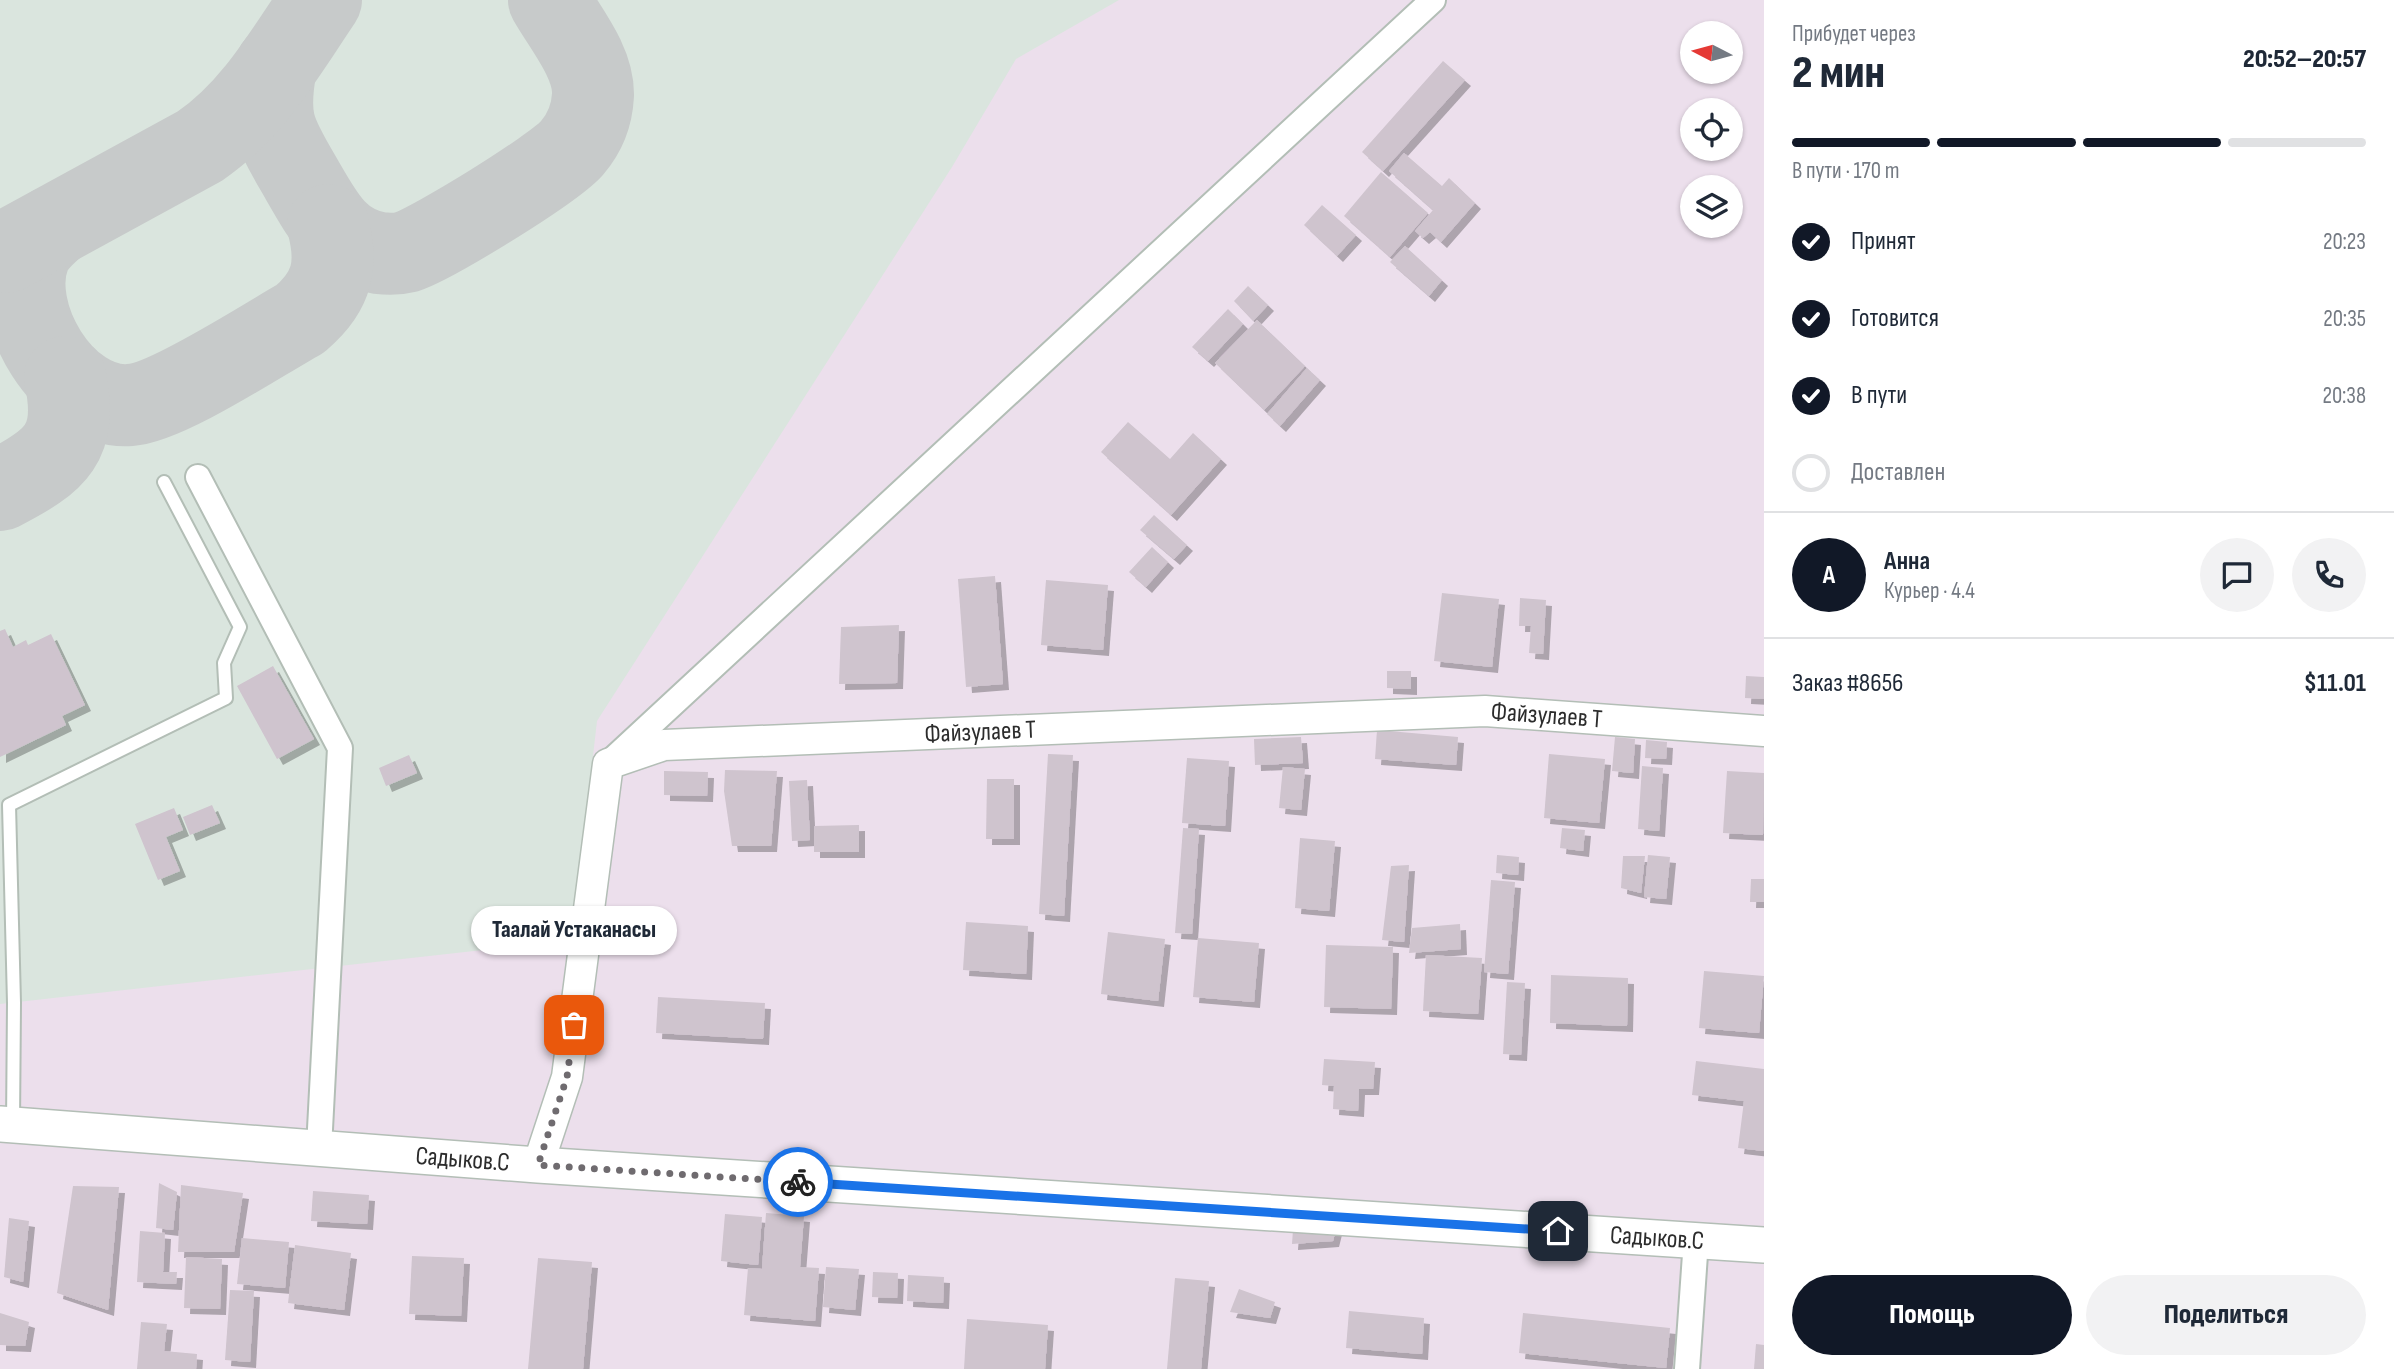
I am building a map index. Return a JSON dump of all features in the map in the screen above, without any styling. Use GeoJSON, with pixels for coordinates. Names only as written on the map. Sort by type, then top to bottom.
{"type":"FeatureCollection","features":[{"type":"Feature","properties":{"kind":"main road","name":"Садыков.С"},"geometry":{"type":"LineString","coordinates":[[6,1124],[538,1165],[1764,1245]]}},
{"type":"Feature","properties":{"kind":"street"},"geometry":{"type":"LineString","coordinates":[[538,1165],[567,1077],[608,764],[1433,0]]}},
{"type":"Feature","properties":{"kind":"street"},"geometry":{"type":"LineString","coordinates":[[198,477],[340,748],[319,1148]]}},
{"type":"Feature","properties":{"kind":"street","name":"Файзулаев Т"},"geometry":{"type":"LineString","coordinates":[[608,764],[664,745],[1485,711],[1764,731]]}},
{"type":"Feature","properties":{"kind":"street"},"geometry":{"type":"LineString","coordinates":[[1687,1369],[1696,1240]]}},
{"type":"Feature","properties":{"kind":"lane"},"geometry":{"type":"LineString","coordinates":[[6,1124],[14,1003],[9,805],[226,698],[224,663],[240,627],[164,482]]}},
{"type":"Feature","properties":{"kind":"shaded area"},"geometry":{"type":"Polygon","coordinates":[[[0,0],[1119,0],[1016,59],[952,167],[597,721],[572,940],[0,1004],[0,0]]]}},
{"type":"Feature","properties":{"kind":"building"},"geometry":{"type":"Polygon","coordinates":[[[1443,61],[1465,80],[1383,171],[1362,152],[1443,61]]]}},
{"type":"Feature","properties":{"kind":"building"},"geometry":{"type":"Polygon","coordinates":[[[1404,153],[1442,186],[1449,178],[1475,203],[1441,242],[1430,232],[1423,238],[1415,231],[1433,210],[1389,171],[1404,153]]]}},
{"type":"Feature","properties":{"kind":"building"},"geometry":{"type":"Polygon","coordinates":[[[1381,172],[1428,213],[1390,257],[1344,216],[1381,172]]]}},
{"type":"Feature","properties":{"kind":"building"},"geometry":{"type":"Polygon","coordinates":[[[1322,205],[1356,235],[1337,256],[1304,225],[1322,205]]]}},
{"type":"Feature","properties":{"kind":"building"},"geometry":{"type":"Polygon","coordinates":[[[1405,246],[1442,280],[1429,296],[1390,262],[1405,246]]]}},
{"type":"Feature","properties":{"kind":"building"},"geometry":{"type":"Polygon","coordinates":[[[1248,286],[1268,305],[1253,321],[1234,301],[1248,286]]]}},
{"type":"Feature","properties":{"kind":"building"},"geometry":{"type":"Polygon","coordinates":[[[1228,309],[1243,324],[1208,361],[1192,347],[1228,309]]]}},
{"type":"Feature","properties":{"kind":"building"},"geometry":{"type":"Polygon","coordinates":[[[1257,320],[1305,366],[1264,410],[1215,363],[1257,320]]]}},
{"type":"Feature","properties":{"kind":"building"},"geometry":{"type":"Polygon","coordinates":[[[1307,368],[1320,380],[1280,426],[1267,414],[1307,368]]]}},
{"type":"Feature","properties":{"kind":"building"},"geometry":{"type":"Polygon","coordinates":[[[1128,422],[1170,459],[1193,433],[1221,459],[1171,515],[1101,452],[1128,422]]]}},
{"type":"Feature","properties":{"kind":"building"},"geometry":{"type":"Polygon","coordinates":[[[1154,515],[1187,545],[1174,559],[1140,530],[1154,515]]]}},
{"type":"Feature","properties":{"kind":"building"},"geometry":{"type":"Polygon","coordinates":[[[1152,547],[1168,562],[1146,587],[1129,572],[1152,547]]]}},
{"type":"Feature","properties":{"kind":"building"},"geometry":{"type":"Polygon","coordinates":[[[995,576],[1003,684],[966,687],[958,579],[995,576]]]}},
{"type":"Feature","properties":{"kind":"building"},"geometry":{"type":"Polygon","coordinates":[[[1046,580],[1108,585],[1103,650],[1041,645],[1046,580]]]}},
{"type":"Feature","properties":{"kind":"building"},"geometry":{"type":"Polygon","coordinates":[[[1442,593],[1499,599],[1492,667],[1434,661],[1442,593]]]}},
{"type":"Feature","properties":{"kind":"building"},"geometry":{"type":"Polygon","coordinates":[[[1520,598],[1546,600],[1543,654],[1529,653],[1531,626],[1519,626],[1520,598]]]}},
{"type":"Feature","properties":{"kind":"building"},"geometry":{"type":"Polygon","coordinates":[[[899,625],[897,683],[839,684],[841,627],[899,625]]]}},
{"type":"Feature","properties":{"kind":"building"},"geometry":{"type":"Polygon","coordinates":[[[5,629],[13,647],[26,640],[28,645],[51,634],[85,705],[62,716],[66,725],[0,757],[0,631],[5,629]]]}},
{"type":"Feature","properties":{"kind":"building"},"geometry":{"type":"Polygon","coordinates":[[[273,666],[314,739],[277,759],[237,686],[273,666]]]}},
{"type":"Feature","properties":{"kind":"building"},"geometry":{"type":"Polygon","coordinates":[[[1387,671],[1411,671],[1411,689],[1387,688],[1387,671]]]}},
{"type":"Feature","properties":{"kind":"building"},"geometry":{"type":"Polygon","coordinates":[[[1746,676],[1764,677],[1764,699],[1745,698],[1746,676]]]}},
{"type":"Feature","properties":{"kind":"building"},"geometry":{"type":"Polygon","coordinates":[[[1377,730],[1458,737],[1456,765],[1375,759],[1377,730]]]}},
{"type":"Feature","properties":{"kind":"building"},"geometry":{"type":"Polygon","coordinates":[[[1301,737],[1303,763],[1255,765],[1254,739],[1301,737]]]}},
{"type":"Feature","properties":{"kind":"building"},"geometry":{"type":"Polygon","coordinates":[[[1615,737],[1635,739],[1633,773],[1612,771],[1615,737]]]}},
{"type":"Feature","properties":{"kind":"building"},"geometry":{"type":"Polygon","coordinates":[[[1646,740],[1667,742],[1666,759],[1645,758],[1646,740]]]}},
{"type":"Feature","properties":{"kind":"building"},"geometry":{"type":"Polygon","coordinates":[[[1048,754],[1073,755],[1064,916],[1039,914],[1048,754]]]}},
{"type":"Feature","properties":{"kind":"building"},"geometry":{"type":"Polygon","coordinates":[[[1549,754],[1605,759],[1599,823],[1544,818],[1549,754]]]}},
{"type":"Feature","properties":{"kind":"building"},"geometry":{"type":"Polygon","coordinates":[[[409,755],[417,773],[386,786],[379,768],[409,755]]]}},
{"type":"Feature","properties":{"kind":"building"},"geometry":{"type":"Polygon","coordinates":[[[1187,758],[1229,761],[1225,826],[1182,823],[1187,758]]]}},
{"type":"Feature","properties":{"kind":"building"},"geometry":{"type":"Polygon","coordinates":[[[1642,766],[1663,768],[1659,831],[1638,829],[1642,766]]]}},
{"type":"Feature","properties":{"kind":"building"},"geometry":{"type":"Polygon","coordinates":[[[1283,767],[1305,769],[1301,810],[1279,808],[1283,767]]]}},
{"type":"Feature","properties":{"kind":"building"},"geometry":{"type":"Polygon","coordinates":[[[725,770],[777,771],[771,846],[732,846],[724,791],[725,770]]]}},
{"type":"Feature","properties":{"kind":"building"},"geometry":{"type":"Polygon","coordinates":[[[664,771],[708,772],[707,796],[664,795],[664,771]]]}},
{"type":"Feature","properties":{"kind":"building"},"geometry":{"type":"Polygon","coordinates":[[[1727,771],[1764,773],[1763,835],[1723,833],[1727,771]]]}},
{"type":"Feature","properties":{"kind":"building"},"geometry":{"type":"Polygon","coordinates":[[[987,779],[1014,779],[1014,839],[986,839],[987,779]]]}},
{"type":"Feature","properties":{"kind":"building"},"geometry":{"type":"Polygon","coordinates":[[[807,780],[810,840],[792,841],[789,781],[807,780]]]}},
{"type":"Feature","properties":{"kind":"building"},"geometry":{"type":"Polygon","coordinates":[[[212,805],[220,823],[190,835],[183,817],[212,805]]]}},
{"type":"Feature","properties":{"kind":"building"},"geometry":{"type":"Polygon","coordinates":[[[174,808],[183,830],[166,837],[180,871],[158,880],[135,824],[174,808]]]}},
{"type":"Feature","properties":{"kind":"building"},"geometry":{"type":"Polygon","coordinates":[[[859,825],[859,852],[814,852],[814,826],[859,825]]]}},
{"type":"Feature","properties":{"kind":"building"},"geometry":{"type":"Polygon","coordinates":[[[1183,828],[1199,829],[1192,934],[1175,933],[1183,828]]]}},
{"type":"Feature","properties":{"kind":"building"},"geometry":{"type":"Polygon","coordinates":[[[1562,828],[1585,830],[1583,851],[1560,848],[1562,828]]]}},
{"type":"Feature","properties":{"kind":"building"},"geometry":{"type":"Polygon","coordinates":[[[1300,838],[1335,841],[1329,911],[1295,908],[1300,838]]]}},
{"type":"Feature","properties":{"kind":"building"},"geometry":{"type":"Polygon","coordinates":[[[1497,855],[1519,857],[1518,875],[1496,873],[1497,855]]]}},
{"type":"Feature","properties":{"kind":"building"},"geometry":{"type":"Polygon","coordinates":[[[1648,855],[1670,857],[1666,899],[1644,897],[1648,855]]]}},
{"type":"Feature","properties":{"kind":"building"},"geometry":{"type":"Polygon","coordinates":[[[1623,856],[1645,856],[1641,893],[1621,888],[1623,856]]]}},
{"type":"Feature","properties":{"kind":"building"},"geometry":{"type":"Polygon","coordinates":[[[1409,865],[1404,942],[1382,940],[1391,866],[1409,865]]]}},
{"type":"Feature","properties":{"kind":"building"},"geometry":{"type":"Polygon","coordinates":[[[1751,879],[1764,879],[1764,902],[1750,902],[1751,879]]]}},
{"type":"Feature","properties":{"kind":"building"},"geometry":{"type":"Polygon","coordinates":[[[1491,880],[1515,882],[1508,974],[1484,972],[1491,880]]]}},
{"type":"Feature","properties":{"kind":"building"},"geometry":{"type":"Polygon","coordinates":[[[966,922],[1028,926],[1026,974],[963,970],[966,922]]]}},
{"type":"Feature","properties":{"kind":"building"},"geometry":{"type":"Polygon","coordinates":[[[1460,924],[1461,949],[1409,953],[1412,928],[1460,924]]]}},
{"type":"Feature","properties":{"kind":"building"},"geometry":{"type":"Polygon","coordinates":[[[1108,932],[1165,939],[1158,1001],[1101,994],[1108,932]]]}},
{"type":"Feature","properties":{"kind":"building"},"geometry":{"type":"Polygon","coordinates":[[[1198,938],[1259,943],[1254,1002],[1193,997],[1198,938]]]}},
{"type":"Feature","properties":{"kind":"building"},"geometry":{"type":"Polygon","coordinates":[[[1326,945],[1393,947],[1391,1009],[1324,1007],[1326,945]]]}},
{"type":"Feature","properties":{"kind":"building"},"geometry":{"type":"Polygon","coordinates":[[[1426,955],[1482,958],[1478,1014],[1423,1011],[1426,955]]]}},
{"type":"Feature","properties":{"kind":"building"},"geometry":{"type":"Polygon","coordinates":[[[1704,971],[1764,976],[1759,1033],[1699,1028],[1704,971]]]}},
{"type":"Feature","properties":{"kind":"building"},"geometry":{"type":"Polygon","coordinates":[[[1551,975],[1628,978],[1627,1026],[1550,1023],[1551,975]]]}},
{"type":"Feature","properties":{"kind":"building"},"geometry":{"type":"Polygon","coordinates":[[[1507,982],[1525,983],[1521,1055],[1503,1054],[1507,982]]]}},
{"type":"Feature","properties":{"kind":"building"},"geometry":{"type":"Polygon","coordinates":[[[658,997],[765,1003],[763,1039],[656,1033],[658,997]]]}},
{"type":"Feature","properties":{"kind":"building"},"geometry":{"type":"Polygon","coordinates":[[[1324,1059],[1375,1062],[1373,1089],[1359,1089],[1358,1111],[1333,1109],[1334,1086],[1322,1085],[1324,1059]]]}},
{"type":"Feature","properties":{"kind":"building"},"geometry":{"type":"Polygon","coordinates":[[[1696,1061],[1764,1069],[1764,1151],[1738,1148],[1744,1101],[1692,1095],[1696,1061]]]}},
{"type":"Feature","properties":{"kind":"building"},"geometry":{"type":"Polygon","coordinates":[[[159,1183],[177,1192],[173,1230],[156,1228],[159,1183]]]}},
{"type":"Feature","properties":{"kind":"building"},"geometry":{"type":"Polygon","coordinates":[[[181,1185],[243,1193],[234,1252],[178,1252],[181,1185]]]}},
{"type":"Feature","properties":{"kind":"building"},"geometry":{"type":"Polygon","coordinates":[[[73,1186],[119,1187],[108,1310],[57,1293],[73,1186]]]}},
{"type":"Feature","properties":{"kind":"building"},"geometry":{"type":"Polygon","coordinates":[[[313,1191],[369,1195],[367,1224],[311,1221],[313,1191]]]}},
{"type":"Feature","properties":{"kind":"building"},"geometry":{"type":"Polygon","coordinates":[[[766,1213],[804,1216],[800,1267],[819,1268],[815,1321],[744,1315],[748,1268],[762,1269],[766,1213]]]}},
{"type":"Feature","properties":{"kind":"building"},"geometry":{"type":"Polygon","coordinates":[[[725,1214],[762,1217],[758,1265],[721,1261],[725,1214]]]}},
{"type":"Feature","properties":{"kind":"building"},"geometry":{"type":"Polygon","coordinates":[[[1294,1216],[1337,1225],[1333,1241],[1292,1244],[1294,1216]]]}},
{"type":"Feature","properties":{"kind":"building"},"geometry":{"type":"Polygon","coordinates":[[[9,1218],[29,1221],[23,1282],[4,1277],[9,1218]]]}},
{"type":"Feature","properties":{"kind":"building"},"geometry":{"type":"Polygon","coordinates":[[[140,1231],[165,1233],[163,1272],[177,1272],[176,1284],[137,1282],[140,1231]]]}},
{"type":"Feature","properties":{"kind":"building"},"geometry":{"type":"Polygon","coordinates":[[[242,1238],[289,1242],[285,1288],[237,1284],[242,1238]]]}},
{"type":"Feature","properties":{"kind":"building"},"geometry":{"type":"Polygon","coordinates":[[[295,1245],[351,1253],[344,1310],[288,1303],[295,1245]]]}},
{"type":"Feature","properties":{"kind":"building"},"geometry":{"type":"Polygon","coordinates":[[[412,1256],[464,1258],[461,1316],[409,1314],[412,1256]]]}},
{"type":"Feature","properties":{"kind":"building"},"geometry":{"type":"Polygon","coordinates":[[[186,1257],[222,1259],[220,1309],[184,1308],[186,1257]]]}},
{"type":"Feature","properties":{"kind":"building"},"geometry":{"type":"Polygon","coordinates":[[[538,1258],[592,1262],[583,1369],[528,1369],[538,1258]]]}},
{"type":"Feature","properties":{"kind":"building"},"geometry":{"type":"Polygon","coordinates":[[[826,1267],[859,1269],[855,1310],[823,1307],[826,1267]]]}},
{"type":"Feature","properties":{"kind":"building"},"geometry":{"type":"Polygon","coordinates":[[[873,1272],[898,1273],[897,1298],[872,1297],[873,1272]]]}},
{"type":"Feature","properties":{"kind":"building"},"geometry":{"type":"Polygon","coordinates":[[[908,1275],[944,1277],[943,1303],[907,1301],[908,1275]]]}},
{"type":"Feature","properties":{"kind":"building"},"geometry":{"type":"Polygon","coordinates":[[[1175,1278],[1209,1281],[1201,1369],[1167,1369],[1175,1278]]]}},
{"type":"Feature","properties":{"kind":"building"},"geometry":{"type":"Polygon","coordinates":[[[1239,1289],[1275,1302],[1270,1318],[1230,1312],[1239,1289]]]}},
{"type":"Feature","properties":{"kind":"building"},"geometry":{"type":"Polygon","coordinates":[[[230,1290],[254,1291],[250,1362],[225,1360],[230,1290]]]}},
{"type":"Feature","properties":{"kind":"building"},"geometry":{"type":"Polygon","coordinates":[[[1349,1311],[1424,1318],[1422,1354],[1346,1348],[1349,1311]]]}},
{"type":"Feature","properties":{"kind":"building"},"geometry":{"type":"Polygon","coordinates":[[[0,1313],[29,1322],[25,1346],[0,1345],[0,1313]]]}},
{"type":"Feature","properties":{"kind":"building"},"geometry":{"type":"Polygon","coordinates":[[[1523,1313],[1670,1328],[1666,1368],[1519,1353],[1523,1313]]]}},
{"type":"Feature","properties":{"kind":"building"},"geometry":{"type":"Polygon","coordinates":[[[967,1319],[1048,1325],[1045,1369],[964,1369],[967,1319]]]}},
{"type":"Feature","properties":{"kind":"building"},"geometry":{"type":"Polygon","coordinates":[[[141,1322],[167,1324],[164,1351],[197,1354],[196,1369],[137,1369],[141,1322]]]}},
{"type":"Feature","properties":{"kind":"building"},"geometry":{"type":"Polygon","coordinates":[[[1756,1344],[1764,1345],[1764,1369],[1754,1369],[1756,1344]]]}},
{"type":"Feature","properties":{"kind":"taxiway"},"geometry":{"type":"LineString","coordinates":[[6,252],[200,146],[219,132],[267,79],[321,0]]}},
{"type":"Feature","properties":{"kind":"taxiway"},"geometry":{"type":"LineString","coordinates":[[276,66],[272,101],[275,126],[285,150],[324,216],[341,236],[364,249],[382,253],[406,252],[440,235],[518,188],[561,158],[581,136],[591,110],[593,95],[589,70],[549,0]]}},
{"type":"Feature","properties":{"kind":"taxiway"},"geometry":{"type":"LineString","coordinates":[[54,226],[32,250],[25,277],[26,303],[34,329],[46,353],[63,375],[83,392],[106,402],[130,405],[167,394],[300,319],[320,298],[330,276],[332,253],[328,225]]}},
{"type":"Feature","properties":{"kind":"taxiway"},"geometry":{"type":"LineString","coordinates":[[0,490],[36,470],[59,448],[69,419],[65,377]]}},
{"type":"Feature","properties":{"kind":"way so far"},"geometry":{"type":"LineString","coordinates":[[574,1025],[567,1077],[538,1165],[798,1182]]}},
{"type":"Feature","properties":{"kind":"place","name":"Таалай Устаканасы"},"geometry":{"type":"Point","coordinates":[574,1025]}},
{"type":"Feature","properties":{"kind":"route"},"geometry":{"type":"LineString","coordinates":[[798,1182],[1558,1231]]}}]}
